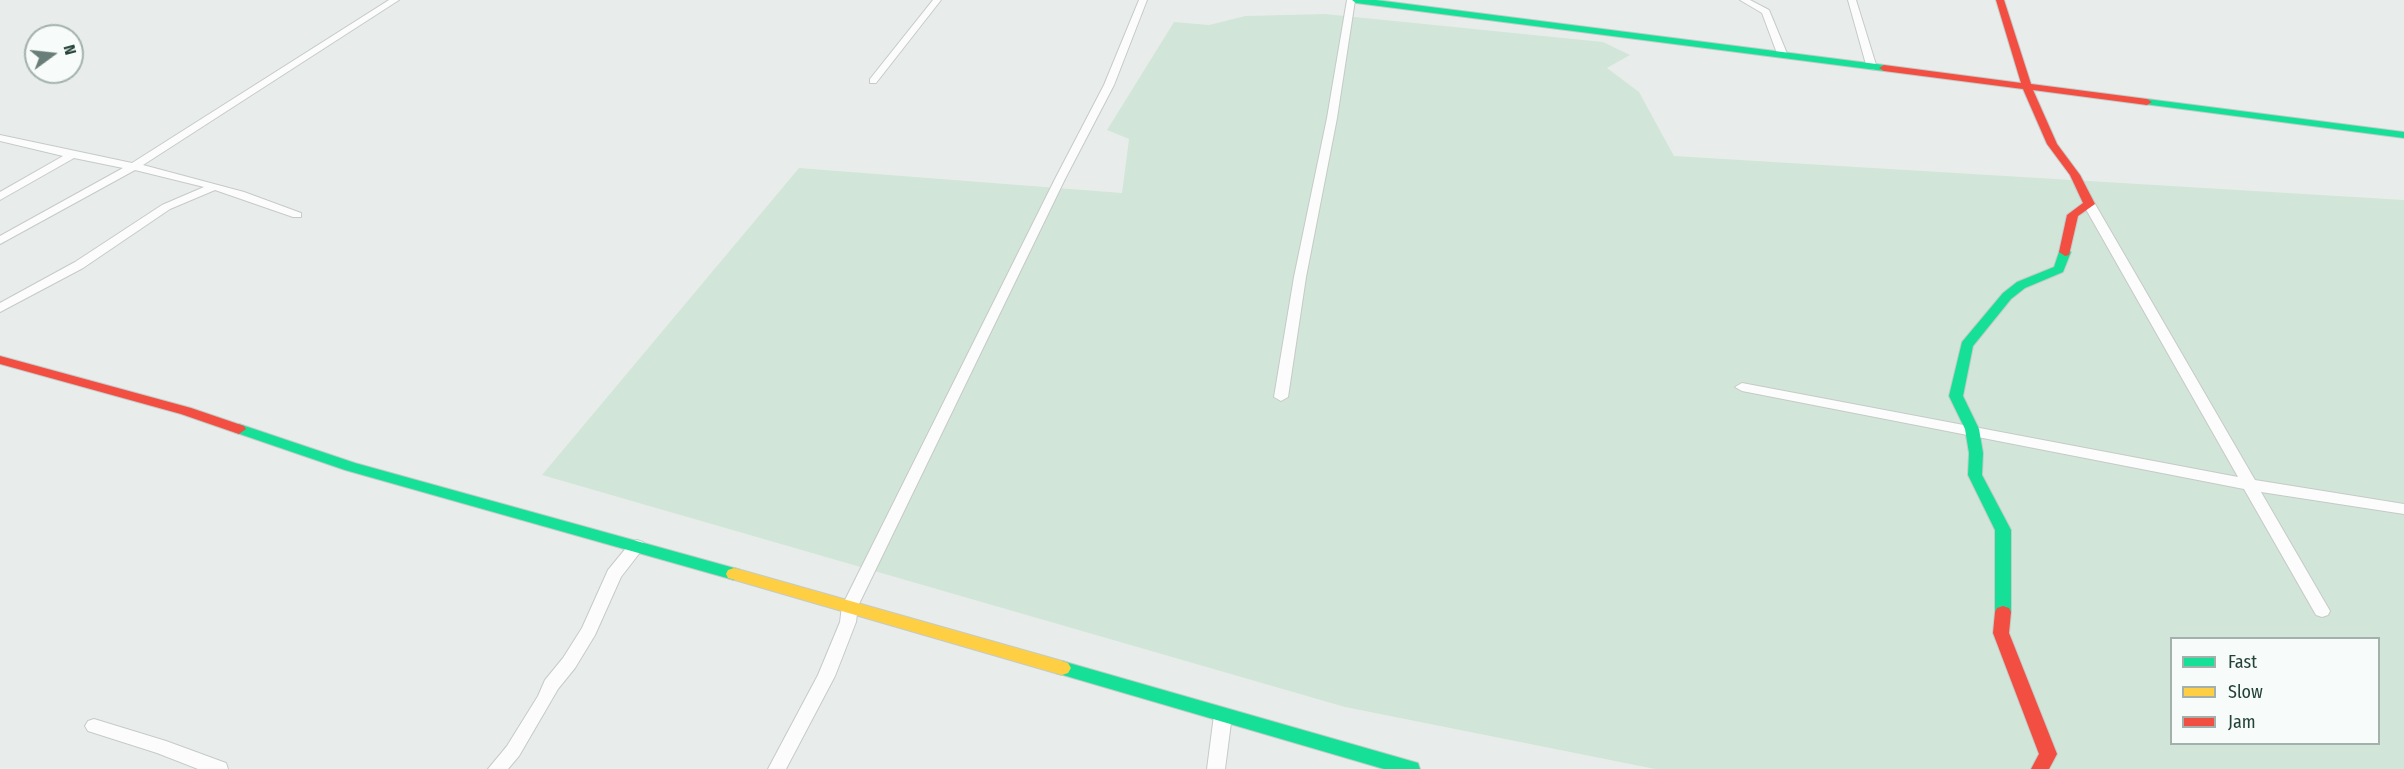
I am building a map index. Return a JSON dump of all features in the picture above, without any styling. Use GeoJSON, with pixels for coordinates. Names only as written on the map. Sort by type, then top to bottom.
{"type":"FeatureCollection","features":[{"type":"Feature","properties":{"kind":"street"},"geometry":{"type":"LineString","coordinates":[[0,241],[134,166],[394,0]]}},
{"type":"Feature","properties":{"kind":"street"},"geometry":{"type":"LineString","coordinates":[[873,81],[937,0]]}},
{"type":"Feature","properties":{"kind":"street"},"geometry":{"type":"LineString","coordinates":[[777,769],[826,676],[848,622],[850,606],[1060,179],[1109,85],[1143,0]]}},
{"type":"Feature","properties":{"kind":"street"},"geometry":{"type":"LineString","coordinates":[[1281,397],[1300,277],[1332,118],[1351,0]]}},
{"type":"Feature","properties":{"kind":"street"},"geometry":{"type":"LineString","coordinates":[[1356,0],[1411,4],[2030,89],[2404,135]]}},
{"type":"Feature","properties":{"kind":"street"},"geometry":{"type":"LineString","coordinates":[[1743,0],[1766,12],[1783,56]]}},
{"type":"Feature","properties":{"kind":"street"},"geometry":{"type":"LineString","coordinates":[[1852,0],[1872,68]]}},
{"type":"Feature","properties":{"kind":"street"},"geometry":{"type":"LineString","coordinates":[[2000,0],[2032,101],[2052,144],[2075,175],[2089,204],[2252,485],[2322,611]]}},
{"type":"Feature","properties":{"kind":"street"},"geometry":{"type":"LineString","coordinates":[[0,138],[72,155],[134,166],[214,187],[297,215]]}},
{"type":"Feature","properties":{"kind":"street"},"geometry":{"type":"LineString","coordinates":[[0,197],[72,155]]}},
{"type":"Feature","properties":{"kind":"street"},"geometry":{"type":"LineString","coordinates":[[0,308],[40,288],[166,207],[214,187]]}},
{"type":"Feature","properties":{"kind":"street"},"geometry":{"type":"LineString","coordinates":[[2040,769],[2048,754],[2001,633],[2005,590],[2003,530],[1975,475],[1976,453],[1972,429],[1956,396],[1967,345],[2007,296],[2021,285],[2043,278],[2059,269],[2071,233],[2073,214],[2089,204]]}},
{"type":"Feature","properties":{"kind":"street"},"geometry":{"type":"LineString","coordinates":[[0,360],[186,411],[350,467],[850,606],[1411,769]]}},
{"type":"Feature","properties":{"kind":"street"},"geometry":{"type":"LineString","coordinates":[[1742,387],[1972,429],[2252,485],[2404,509]]}},
{"type":"Feature","properties":{"kind":"street"},"geometry":{"type":"LineString","coordinates":[[497,769],[513,751],[551,685],[589,630],[614,574],[637,546]]}},
{"type":"Feature","properties":{"kind":"street"},"geometry":{"type":"LineString","coordinates":[[1216,769],[1223,715]]}},
{"type":"Feature","properties":{"kind":"street"},"geometry":{"type":"LineString","coordinates":[[94,726],[160,746],[219,769]]}},
{"type":"Feature","properties":{"kind":"green space"},"geometry":{"type":"Polygon","coordinates":[[[1325,14],[1603,42],[1630,55],[1607,68],[1639,92],[1674,156],[2404,200],[2404,769],[1655,769],[1345,707],[542,475],[799,168],[1122,193],[1129,139],[1107,130],[1174,22],[1209,25],[1245,16],[1325,14]]]}},
{"type":"Feature","properties":{"kind":"traffic: fast"},"geometry":{"type":"LineString","coordinates":[[1356,0],[1884,68]]}},
{"type":"Feature","properties":{"kind":"traffic: fast"},"geometry":{"type":"LineString","coordinates":[[2147,102],[2404,135]]}},
{"type":"Feature","properties":{"kind":"traffic: fast"},"geometry":{"type":"LineString","coordinates":[[2003,612],[2003,530],[1975,475],[1976,453],[1972,429],[1956,396],[1967,345],[2007,296],[2021,285],[2059,269],[2065,252]]}},
{"type":"Feature","properties":{"kind":"traffic: fast"},"geometry":{"type":"LineString","coordinates":[[239,429],[350,467],[734,574]]}},
{"type":"Feature","properties":{"kind":"traffic: fast"},"geometry":{"type":"LineString","coordinates":[[1062,668],[1411,769]]}},
{"type":"Feature","properties":{"kind":"traffic: slow"},"geometry":{"type":"LineString","coordinates":[[734,574],[1062,668]]}},
{"type":"Feature","properties":{"kind":"traffic: jam"},"geometry":{"type":"LineString","coordinates":[[2000,0],[2032,101],[2052,144],[2075,175],[2089,204],[2073,215],[2065,252]]}},
{"type":"Feature","properties":{"kind":"traffic: jam"},"geometry":{"type":"LineString","coordinates":[[1884,68],[2147,102]]}},
{"type":"Feature","properties":{"kind":"traffic: jam"},"geometry":{"type":"LineString","coordinates":[[0,360],[186,411],[239,429]]}},
{"type":"Feature","properties":{"kind":"traffic: jam"},"geometry":{"type":"LineString","coordinates":[[2003,612],[2001,633],[2048,754],[2040,769]]}}]}
